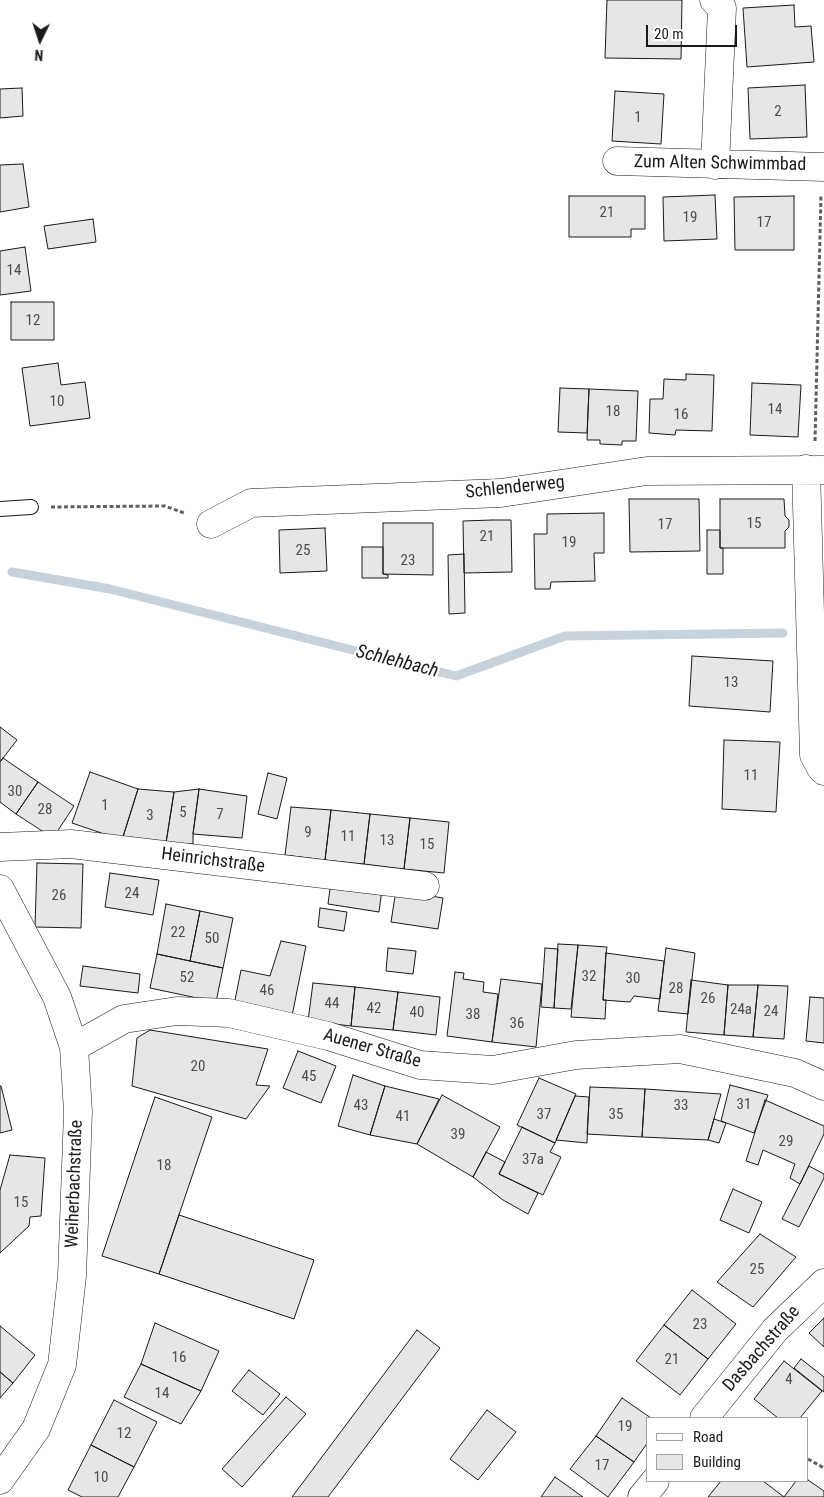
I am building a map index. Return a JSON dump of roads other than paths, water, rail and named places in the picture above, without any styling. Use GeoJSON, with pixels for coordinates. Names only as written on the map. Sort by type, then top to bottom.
{"type":"FeatureCollection","features":[{"type":"Feature","properties":{"kind":"street"},"geometry":{"type":"LineString","coordinates":[[714,0],[722,8],[715,165]]}},
{"type":"Feature","properties":{"kind":"street","name":"Zum Alten Schwimmbad"},"geometry":{"type":"LineString","coordinates":[[617,162],[823,167]]}},
{"type":"Feature","properties":{"kind":"street","name":"Schlenderweg"},"geometry":{"type":"LineString","coordinates":[[211,524],[251,503],[501,493],[647,470],[815,470]]}},
{"type":"Feature","properties":{"kind":"street"},"geometry":{"type":"LineString","coordinates":[[815,470],[814,755],[824,771]]}},
{"type":"Feature","properties":{"kind":"street","name":"Heinrichstraße"},"geometry":{"type":"LineString","coordinates":[[0,847],[71,844],[425,886]]}},
{"type":"Feature","properties":{"kind":"street","name":"Weiherbachstraße"},"geometry":{"type":"LineString","coordinates":[[0,889],[57,997],[74,1046],[78,1112],[72,1276],[62,1365],[36,1428],[0,1480]]}},
{"type":"Feature","properties":{"kind":"street","name":"Auener Straße"},"geometry":{"type":"LineString","coordinates":[[74,1046],[124,1019],[177,1011],[229,1013],[328,1036],[420,1065],[494,1070],[576,1055],[680,1049],[795,1073],[824,1086]]}},
{"type":"Feature","properties":{"kind":"street","name":"Dasbachstraße"},"geometry":{"type":"LineString","coordinates":[[705,1417],[775,1330],[824,1283]]}},
{"type":"Feature","properties":{"kind":"street"},"geometry":{"type":"LineString","coordinates":[[642,1497],[654,1482]]}},
{"type":"Feature","properties":{"kind":"lane"},"geometry":{"type":"LineString","coordinates":[[0,509],[31,507]]}},
{"type":"Feature","properties":{"kind":"waterway","name":"Schlehbach"},"geometry":{"type":"LineString","coordinates":[[12,572],[110,589],[456,676],[565,636],[783,633]]}}]}
